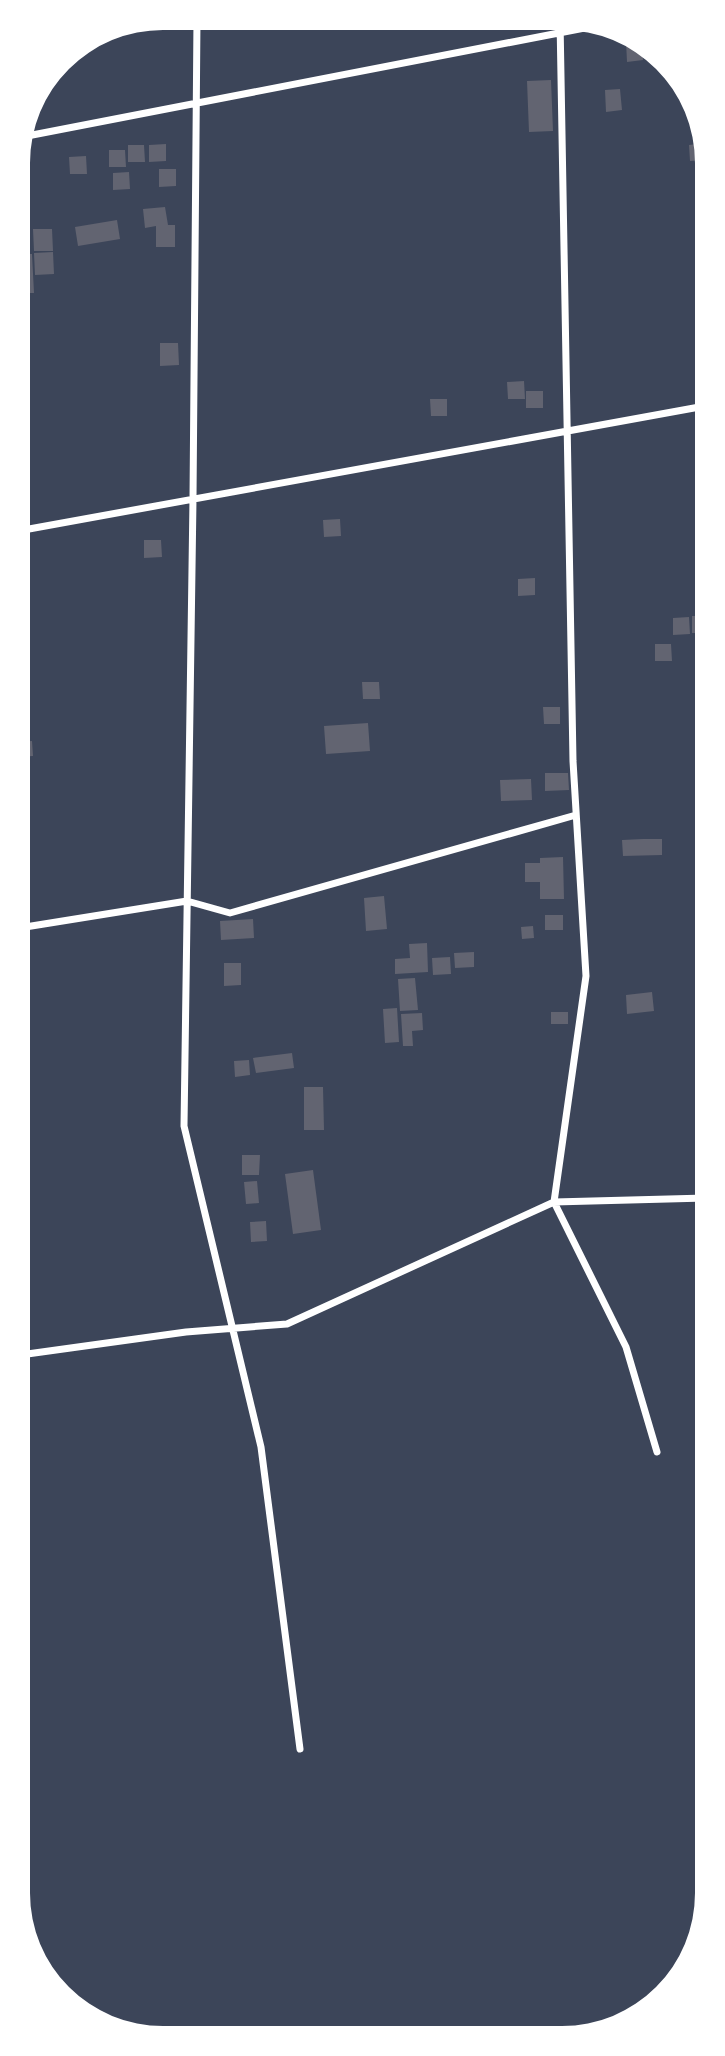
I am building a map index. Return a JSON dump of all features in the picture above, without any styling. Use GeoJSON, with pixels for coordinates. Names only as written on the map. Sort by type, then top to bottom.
{"type":"FeatureCollection","features":[{"type":"Feature","properties":{"kind":"street"},"geometry":{"type":"LineString","coordinates":[[197,30],[184,1126],[261,1447],[300,1749]]}},
{"type":"Feature","properties":{"kind":"street"},"geometry":{"type":"LineString","coordinates":[[33,135],[574,30]]}},
{"type":"Feature","properties":{"kind":"street"},"geometry":{"type":"LineString","coordinates":[[561,33],[573,761],[586,976],[554,1202],[625,1347],[657,1452]]}},
{"type":"Feature","properties":{"kind":"street"},"geometry":{"type":"LineString","coordinates":[[30,529],[695,408]]}},
{"type":"Feature","properties":{"kind":"street"},"geometry":{"type":"LineString","coordinates":[[30,926],[187,901],[230,913],[576,815]]}},
{"type":"Feature","properties":{"kind":"street"},"geometry":{"type":"LineString","coordinates":[[30,1354],[186,1332],[287,1324],[554,1202],[695,1198]]}},
{"type":"Feature","properties":{"kind":"shaded area"},"geometry":{"type":"Polygon","coordinates":[[[145,31],[588,32],[629,48],[656,69],[682,104],[693,137],[695,1902],[691,1928],[682,1952],[662,1981],[643,1999],[621,2013],[588,2024],[137,2024],[104,2013],[75,1993],[48,1960],[34,1928],[30,1893],[30,154],[34,128],[43,104],[63,75],[96,48],[128,34],[145,31]]]}},
{"type":"Feature","properties":{"kind":"building"},"geometry":{"type":"Polygon","coordinates":[[[626,47],[643,57],[643,60],[627,62],[626,47]]]}},
{"type":"Feature","properties":{"kind":"building"},"geometry":{"type":"Polygon","coordinates":[[[551,80],[553,131],[529,132],[527,81],[551,80]]]}},
{"type":"Feature","properties":{"kind":"building"},"geometry":{"type":"Polygon","coordinates":[[[620,89],[622,110],[606,112],[605,90],[620,89]]]}},
{"type":"Feature","properties":{"kind":"building"},"geometry":{"type":"Polygon","coordinates":[[[166,144],[166,161],[149,162],[149,145],[166,144]]]}},
{"type":"Feature","properties":{"kind":"building"},"geometry":{"type":"Polygon","coordinates":[[[694,144],[695,161],[690,161],[689,145],[694,144]]]}},
{"type":"Feature","properties":{"kind":"building"},"geometry":{"type":"Polygon","coordinates":[[[128,145],[144,145],[145,162],[128,162],[128,145]]]}},
{"type":"Feature","properties":{"kind":"building"},"geometry":{"type":"Polygon","coordinates":[[[109,150],[125,150],[126,167],[109,167],[109,150]]]}},
{"type":"Feature","properties":{"kind":"building"},"geometry":{"type":"Polygon","coordinates":[[[86,156],[87,174],[70,174],[69,157],[86,156]]]}},
{"type":"Feature","properties":{"kind":"building"},"geometry":{"type":"Polygon","coordinates":[[[159,169],[176,169],[176,186],[159,187],[159,169]]]}},
{"type":"Feature","properties":{"kind":"building"},"geometry":{"type":"Polygon","coordinates":[[[129,172],[130,189],[113,190],[113,173],[129,172]]]}},
{"type":"Feature","properties":{"kind":"building"},"geometry":{"type":"Polygon","coordinates":[[[165,207],[168,225],[175,225],[175,247],[156,247],[156,226],[145,228],[143,209],[165,207]]]}},
{"type":"Feature","properties":{"kind":"building"},"geometry":{"type":"Polygon","coordinates":[[[117,220],[120,239],[78,246],[75,227],[117,220]]]}},
{"type":"Feature","properties":{"kind":"building"},"geometry":{"type":"Polygon","coordinates":[[[33,229],[52,229],[53,251],[34,251],[33,229]]]}},
{"type":"Feature","properties":{"kind":"building"},"geometry":{"type":"Polygon","coordinates":[[[53,252],[54,274],[35,275],[34,253],[53,252]]]}},
{"type":"Feature","properties":{"kind":"building"},"geometry":{"type":"Polygon","coordinates":[[[30,254],[32,254],[34,293],[30,293],[30,254]]]}},
{"type":"Feature","properties":{"kind":"building"},"geometry":{"type":"Polygon","coordinates":[[[160,343],[178,343],[179,365],[160,366],[160,343]]]}},
{"type":"Feature","properties":{"kind":"building"},"geometry":{"type":"Polygon","coordinates":[[[524,381],[525,399],[508,399],[507,382],[524,381]]]}},
{"type":"Feature","properties":{"kind":"building"},"geometry":{"type":"Polygon","coordinates":[[[526,391],[543,391],[543,408],[526,408],[526,391]]]}},
{"type":"Feature","properties":{"kind":"building"},"geometry":{"type":"Polygon","coordinates":[[[430,399],[447,399],[447,416],[431,416],[430,399]]]}},
{"type":"Feature","properties":{"kind":"building"},"geometry":{"type":"Polygon","coordinates":[[[340,519],[341,536],[324,537],[323,520],[340,519]]]}},
{"type":"Feature","properties":{"kind":"building"},"geometry":{"type":"Polygon","coordinates":[[[144,540],[161,540],[162,557],[144,558],[144,540]]]}},
{"type":"Feature","properties":{"kind":"building"},"geometry":{"type":"Polygon","coordinates":[[[535,578],[535,595],[518,596],[518,579],[535,578]]]}},
{"type":"Feature","properties":{"kind":"building"},"geometry":{"type":"Polygon","coordinates":[[[692,616],[695,616],[695,633],[692,633],[692,616]]]}},
{"type":"Feature","properties":{"kind":"building"},"geometry":{"type":"Polygon","coordinates":[[[689,617],[690,634],[673,635],[673,618],[689,617]]]}},
{"type":"Feature","properties":{"kind":"building"},"geometry":{"type":"Polygon","coordinates":[[[655,644],[671,644],[672,661],[655,661],[655,644]]]}},
{"type":"Feature","properties":{"kind":"building"},"geometry":{"type":"Polygon","coordinates":[[[362,682],[379,682],[380,699],[363,699],[362,682]]]}},
{"type":"Feature","properties":{"kind":"building"},"geometry":{"type":"Polygon","coordinates":[[[543,707],[560,707],[560,724],[544,724],[543,707]]]}},
{"type":"Feature","properties":{"kind":"building"},"geometry":{"type":"Polygon","coordinates":[[[368,723],[370,751],[326,754],[324,726],[368,723]]]}},
{"type":"Feature","properties":{"kind":"building"},"geometry":{"type":"Polygon","coordinates":[[[32,741],[33,756],[30,756],[32,741]]]}},
{"type":"Feature","properties":{"kind":"building"},"geometry":{"type":"Polygon","coordinates":[[[545,773],[568,773],[569,790],[545,791],[545,773]]]}},
{"type":"Feature","properties":{"kind":"building"},"geometry":{"type":"Polygon","coordinates":[[[531,779],[532,800],[501,801],[500,780],[531,779]]]}},
{"type":"Feature","properties":{"kind":"building"},"geometry":{"type":"Polygon","coordinates":[[[662,839],[662,855],[623,856],[622,840],[662,839]]]}},
{"type":"Feature","properties":{"kind":"building"},"geometry":{"type":"Polygon","coordinates":[[[563,857],[564,899],[540,899],[540,882],[525,882],[525,863],[540,863],[540,858],[563,857]]]}},
{"type":"Feature","properties":{"kind":"building"},"geometry":{"type":"Polygon","coordinates":[[[384,896],[387,929],[366,931],[364,898],[384,896]]]}},
{"type":"Feature","properties":{"kind":"building"},"geometry":{"type":"Polygon","coordinates":[[[545,915],[563,915],[563,930],[545,930],[545,915]]]}},
{"type":"Feature","properties":{"kind":"building"},"geometry":{"type":"Polygon","coordinates":[[[253,919],[254,938],[221,940],[220,921],[253,919]]]}},
{"type":"Feature","properties":{"kind":"building"},"geometry":{"type":"Polygon","coordinates":[[[533,926],[534,938],[522,939],[521,927],[533,926]]]}},
{"type":"Feature","properties":{"kind":"building"},"geometry":{"type":"Polygon","coordinates":[[[427,943],[428,972],[395,974],[395,959],[410,958],[409,944],[427,943]]]}},
{"type":"Feature","properties":{"kind":"building"},"geometry":{"type":"Polygon","coordinates":[[[474,952],[474,967],[455,968],[454,953],[474,952]]]}},
{"type":"Feature","properties":{"kind":"building"},"geometry":{"type":"Polygon","coordinates":[[[450,957],[451,974],[433,975],[432,958],[450,957]]]}},
{"type":"Feature","properties":{"kind":"building"},"geometry":{"type":"Polygon","coordinates":[[[224,963],[241,963],[241,985],[224,986],[224,963]]]}},
{"type":"Feature","properties":{"kind":"building"},"geometry":{"type":"Polygon","coordinates":[[[415,978],[418,1010],[400,1011],[398,979],[415,978]]]}},
{"type":"Feature","properties":{"kind":"building"},"geometry":{"type":"Polygon","coordinates":[[[652,992],[654,1011],[627,1014],[626,995],[652,992]]]}},
{"type":"Feature","properties":{"kind":"building"},"geometry":{"type":"Polygon","coordinates":[[[397,1008],[399,1042],[385,1043],[383,1009],[397,1008]]]}},
{"type":"Feature","properties":{"kind":"building"},"geometry":{"type":"Polygon","coordinates":[[[551,1012],[568,1012],[568,1024],[551,1024],[551,1012]]]}},
{"type":"Feature","properties":{"kind":"building"},"geometry":{"type":"Polygon","coordinates":[[[422,1013],[423,1030],[412,1031],[413,1046],[403,1046],[401,1014],[422,1013]]]}},
{"type":"Feature","properties":{"kind":"building"},"geometry":{"type":"Polygon","coordinates":[[[292,1053],[294,1068],[256,1073],[253,1058],[292,1053]]]}},
{"type":"Feature","properties":{"kind":"building"},"geometry":{"type":"Polygon","coordinates":[[[249,1060],[250,1075],[235,1077],[234,1061],[249,1060]]]}},
{"type":"Feature","properties":{"kind":"building"},"geometry":{"type":"Polygon","coordinates":[[[304,1087],[323,1087],[324,1130],[304,1130],[304,1087]]]}},
{"type":"Feature","properties":{"kind":"building"},"geometry":{"type":"Polygon","coordinates":[[[242,1155],[260,1155],[259,1175],[242,1175],[242,1155]]]}},
{"type":"Feature","properties":{"kind":"building"},"geometry":{"type":"Polygon","coordinates":[[[313,1170],[321,1230],[293,1234],[285,1174],[313,1170]]]}},
{"type":"Feature","properties":{"kind":"building"},"geometry":{"type":"Polygon","coordinates":[[[257,1181],[259,1203],[246,1204],[244,1182],[257,1181]]]}},
{"type":"Feature","properties":{"kind":"building"},"geometry":{"type":"Polygon","coordinates":[[[266,1221],[267,1241],[251,1242],[250,1222],[266,1221]]]}}]}
